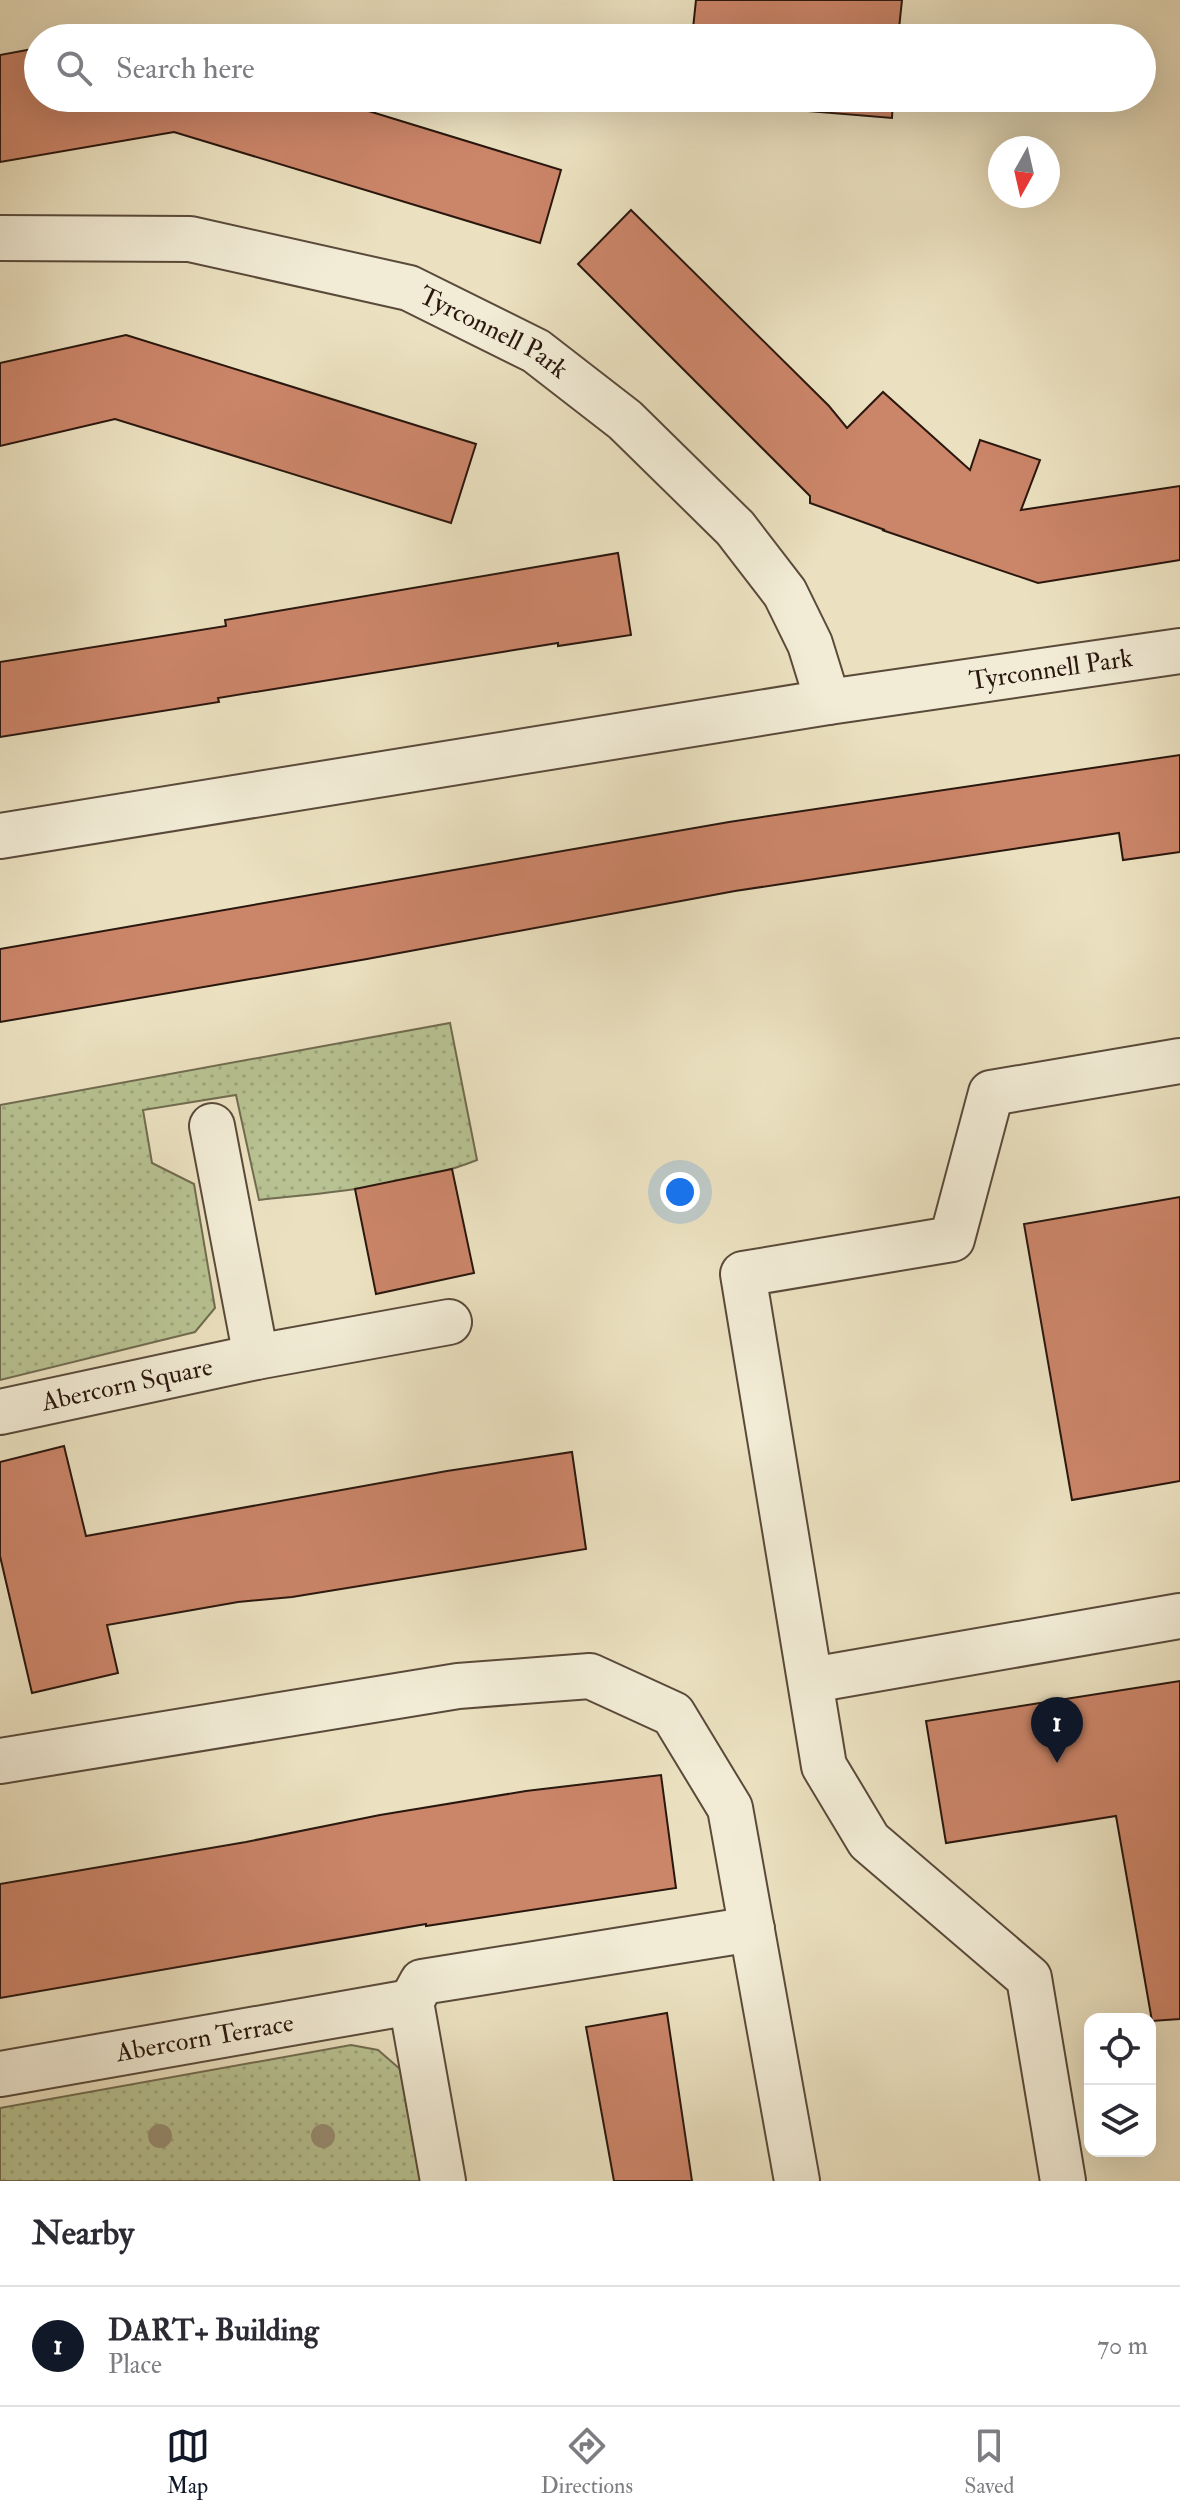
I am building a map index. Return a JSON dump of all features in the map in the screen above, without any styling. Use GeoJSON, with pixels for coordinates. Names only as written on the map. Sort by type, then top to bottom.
{"type":"FeatureCollection","features":[{"type":"Feature","properties":{"kind":"street","name":"Tyrconnell Park"},"geometry":{"type":"LineString","coordinates":[[0,238],[190,239],[409,288],[536,351],[625,420],[735,528],[785,593],[810,644],[828,702]]}},
{"type":"Feature","properties":{"kind":"street","name":"Tyrconnell Park"},"geometry":{"type":"LineString","coordinates":[[0,836],[828,702],[1180,651]]}},
{"type":"Feature","properties":{"kind":"street"},"geometry":{"type":"LineString","coordinates":[[1063,2181],[1029,1978],[869,1841],[824,1766],[743,1274],[952,1239],[991,1093],[1180,1061]]}},
{"type":"Feature","properties":{"kind":"street"},"geometry":{"type":"LineString","coordinates":[[212,1126],[256,1357]]}},
{"type":"Feature","properties":{"kind":"street","name":"Abercorn Square"},"geometry":{"type":"LineString","coordinates":[[0,1412],[256,1357],[449,1322]]}},
{"type":"Feature","properties":{"kind":"street"},"geometry":{"type":"LineString","coordinates":[[812,1680],[1180,1616]]}},
{"type":"Feature","properties":{"kind":"street"},"geometry":{"type":"LineString","coordinates":[[0,1761],[458,1686],[590,1676],[673,1714],[730,1808],[797,2181]]}},
{"type":"Feature","properties":{"kind":"street"},"geometry":{"type":"LineString","coordinates":[[443,2181],[411,2002],[422,1982],[752,1929]]}},
{"type":"Feature","properties":{"kind":"street","name":"Abercorn Terrace"},"geometry":{"type":"LineString","coordinates":[[0,2074],[411,2002]]}},
{"type":"Feature","properties":{"kind":"green space"},"geometry":{"type":"Polygon","coordinates":[[[450,1023],[477,1160],[397,1182],[259,1200],[236,1095],[143,1110],[152,1163],[194,1184],[215,1308],[195,1332],[0,1380],[0,1105],[450,1023]]]}},
{"type":"Feature","properties":{"kind":"green space"},"geometry":{"type":"Polygon","coordinates":[[[351,2045],[378,2050],[400,2069],[421,2181],[0,2181],[0,2108],[351,2045]]]}},
{"type":"Feature","properties":{"kind":"building"},"geometry":{"type":"Polygon","coordinates":[[[696,0],[902,0],[899,24],[693,24],[696,0]]]}},
{"type":"Feature","properties":{"kind":"building"},"geometry":{"type":"Polygon","coordinates":[[[24,51],[24,112],[372,112],[561,170],[540,243],[174,132],[0,162],[0,55],[24,51]]]}},
{"type":"Feature","properties":{"kind":"building"},"geometry":{"type":"Polygon","coordinates":[[[820,112],[892,112],[892,118],[820,112]]]}},
{"type":"Feature","properties":{"kind":"building"},"geometry":{"type":"Polygon","coordinates":[[[631,210],[829,406],[847,428],[883,392],[970,470],[980,440],[1040,460],[1021,510],[1180,486],[1180,560],[1038,583],[810,503],[810,496],[578,264],[631,210]]]}},
{"type":"Feature","properties":{"kind":"building"},"geometry":{"type":"Polygon","coordinates":[[[126,335],[476,444],[451,523],[115,419],[0,446],[0,363],[126,335]]]}},
{"type":"Feature","properties":{"kind":"building"},"geometry":{"type":"Polygon","coordinates":[[[618,553],[631,635],[558,646],[558,643],[0,737],[0,662],[226,626],[225,620],[618,553]]]}},
{"type":"Feature","properties":{"kind":"building"},"geometry":{"type":"Polygon","coordinates":[[[1180,755],[1180,852],[1123,860],[1119,833],[735,891],[0,1022],[0,949],[729,822],[1180,755]]]}},
{"type":"Feature","properties":{"kind":"building"},"geometry":{"type":"Polygon","coordinates":[[[452,1169],[474,1273],[376,1294],[355,1189],[452,1169]]]}},
{"type":"Feature","properties":{"kind":"building"},"geometry":{"type":"Polygon","coordinates":[[[1180,1197],[1180,1481],[1072,1500],[1024,1224],[1180,1197]]]}},
{"type":"Feature","properties":{"kind":"building"},"geometry":{"type":"Polygon","coordinates":[[[64,1446],[86,1536],[447,1471],[572,1452],[586,1549],[107,1625],[118,1673],[32,1693],[0,1556],[0,1462],[64,1446]]]}},
{"type":"Feature","properties":{"kind":"building"},"geometry":{"type":"Polygon","coordinates":[[[1180,1681],[1180,2019],[1156,2021],[1156,2013],[1151,2013],[1116,1816],[946,1843],[926,1721],[1180,1681]]]}},
{"type":"Feature","properties":{"kind":"building"},"geometry":{"type":"Polygon","coordinates":[[[661,1775],[676,1888],[426,1924],[0,1998],[0,1884],[246,1842],[380,1815],[526,1791],[661,1775]]]}},
{"type":"Feature","properties":{"kind":"building"},"geometry":{"type":"Polygon","coordinates":[[[667,2013],[692,2181],[614,2181],[586,2027],[667,2013]]]}},
{"type":"Feature","properties":{"kind":"place","name":"DART+ Building"},"geometry":{"type":"Point","coordinates":[1057,1763]}}]}
